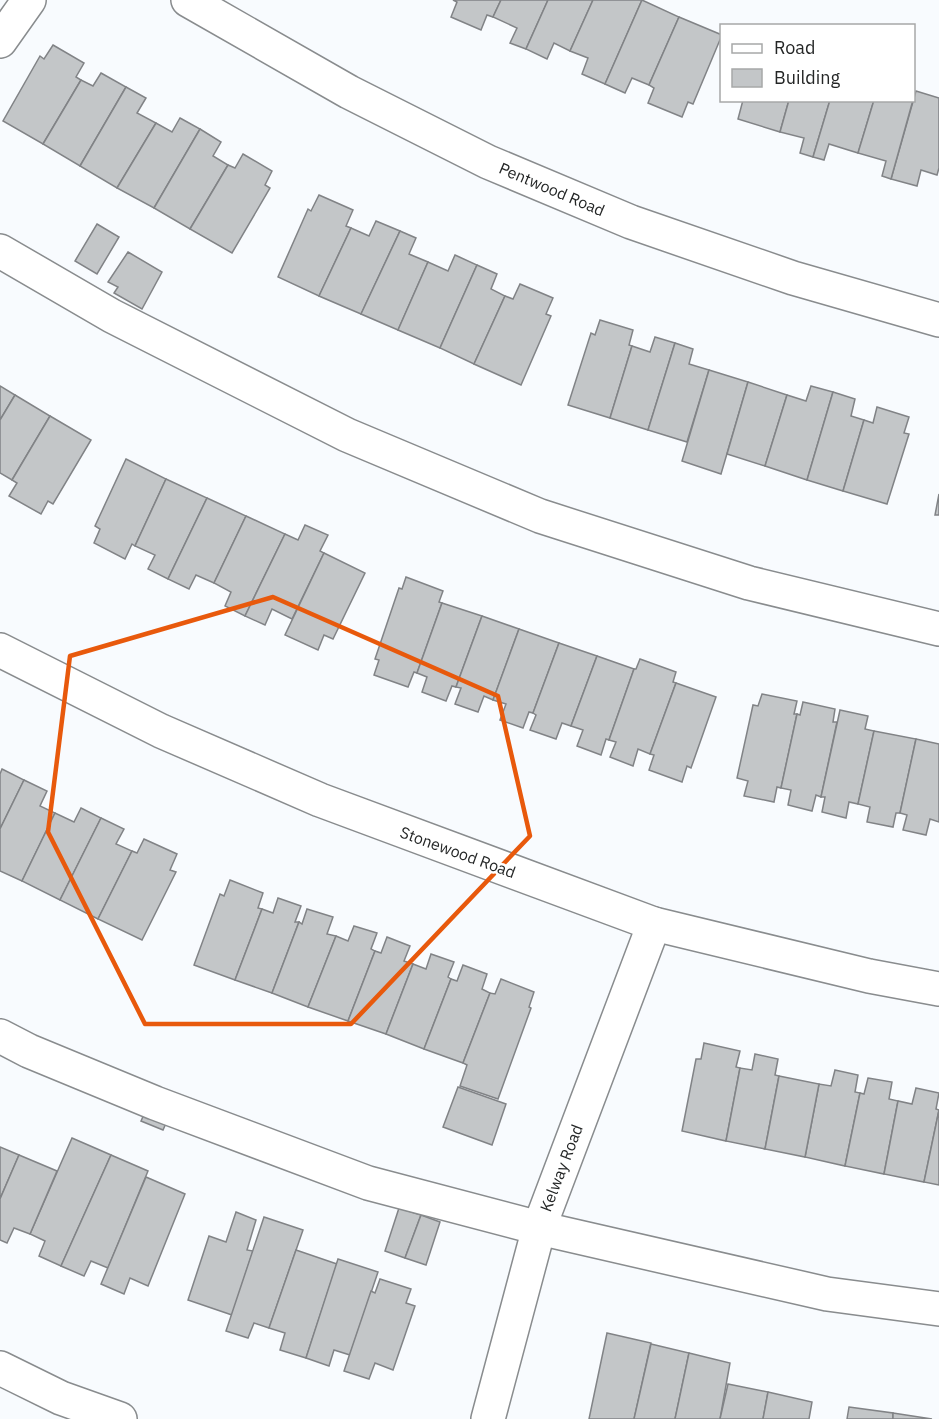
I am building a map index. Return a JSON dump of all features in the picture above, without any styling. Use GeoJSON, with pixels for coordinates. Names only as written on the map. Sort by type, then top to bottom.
{"type":"FeatureCollection","features":[{"type":"Feature","properties":{"kind":"street"},"geometry":{"type":"LineString","coordinates":[[0,41],[29,0]]}},
{"type":"Feature","properties":{"kind":"street","name":"Pentwood Road"},"geometry":{"type":"LineString","coordinates":[[188,0],[349,92],[488,162],[631,222],[793,278],[939,320]]}},
{"type":"Feature","properties":{"kind":"street"},"geometry":{"type":"LineString","coordinates":[[0,251],[112,316],[347,435],[540,516],[748,583],[939,629]]}},
{"type":"Feature","properties":{"kind":"street","name":"Stonewood Road"},"geometry":{"type":"LineString","coordinates":[[0,650],[161,731],[320,800],[654,924],[869,976],[939,989]]}},
{"type":"Feature","properties":{"kind":"street","name":"Kelway Road"},"geometry":{"type":"LineString","coordinates":[[488,1419],[538,1228],[654,924]]}},
{"type":"Feature","properties":{"kind":"street"},"geometry":{"type":"LineString","coordinates":[[0,1036],[29,1051],[155,1102],[368,1183],[538,1228],[827,1294],[939,1309]]}},
{"type":"Feature","properties":{"kind":"street"},"geometry":{"type":"LineString","coordinates":[[0,1368],[61,1398],[120,1419]]}},
{"type":"Feature","properties":{"kind":"highlighted area"},"geometry":{"type":"Polygon","coordinates":[[[273,597],[498,696],[530,836],[351,1024],[145,1024],[48,832],[70,656],[273,597]]]}},
{"type":"Feature","properties":{"kind":"building"},"geometry":{"type":"Polygon","coordinates":[[[453,0],[501,0],[493,17],[487,15],[481,30],[451,17],[457,2],[453,0]]]}},
{"type":"Feature","properties":{"kind":"building"},"geometry":{"type":"Polygon","coordinates":[[[501,0],[548,0],[526,49],[510,43],[517,28],[493,17],[501,0]]]}},
{"type":"Feature","properties":{"kind":"building"},"geometry":{"type":"Polygon","coordinates":[[[548,0],[593,0],[570,51],[554,43],[547,59],[526,49],[548,0]]]}},
{"type":"Feature","properties":{"kind":"building"},"geometry":{"type":"Polygon","coordinates":[[[593,0],[642,0],[605,84],[582,74],[588,58],[570,51],[593,0]]]}},
{"type":"Feature","properties":{"kind":"building"},"geometry":{"type":"Polygon","coordinates":[[[642,0],[679,17],[649,85],[632,78],[625,93],[605,84],[642,0]]]}},
{"type":"Feature","properties":{"kind":"building"},"geometry":{"type":"Polygon","coordinates":[[[679,17],[720,34],[720,40],[693,104],[688,102],[682,117],[648,103],[654,88],[649,85],[679,17]]]}},
{"type":"Feature","properties":{"kind":"building"},"geometry":{"type":"Polygon","coordinates":[[[53,45],[84,63],[76,77],[81,80],[43,144],[3,121],[40,56],[44,59],[53,45]]]}},
{"type":"Feature","properties":{"kind":"building"},"geometry":{"type":"Polygon","coordinates":[[[101,73],[126,87],[80,166],[43,144],[81,80],[93,86],[101,73]]]}},
{"type":"Feature","properties":{"kind":"building"},"geometry":{"type":"Polygon","coordinates":[[[126,87],[146,98],[137,113],[156,123],[117,188],[80,166],[126,87]]]}},
{"type":"Feature","properties":{"kind":"building"},"geometry":{"type":"Polygon","coordinates":[[[916,91],[939,98],[939,168],[937,175],[921,170],[917,186],[891,179],[913,102],[915,102],[916,91]]]}},
{"type":"Feature","properties":{"kind":"building"},"geometry":{"type":"Polygon","coordinates":[[[742,102],[788,102],[780,132],[738,119],[742,102]]]}},
{"type":"Feature","properties":{"kind":"building"},"geometry":{"type":"Polygon","coordinates":[[[788,102],[829,102],[813,157],[800,153],[804,138],[780,132],[788,102]]]}},
{"type":"Feature","properties":{"kind":"building"},"geometry":{"type":"Polygon","coordinates":[[[829,102],[873,102],[858,153],[829,144],[824,160],[813,157],[829,102]]]}},
{"type":"Feature","properties":{"kind":"building"},"geometry":{"type":"Polygon","coordinates":[[[873,102],[912,102],[891,179],[882,176],[886,161],[858,153],[873,102]]]}},
{"type":"Feature","properties":{"kind":"building"},"geometry":{"type":"Polygon","coordinates":[[[180,118],[200,129],[154,208],[117,188],[156,123],[172,132],[180,118]]]}},
{"type":"Feature","properties":{"kind":"building"},"geometry":{"type":"Polygon","coordinates":[[[200,129],[221,142],[213,156],[228,165],[190,229],[154,208],[200,129]]]}},
{"type":"Feature","properties":{"kind":"building"},"geometry":{"type":"Polygon","coordinates":[[[243,154],[272,171],[265,185],[270,188],[232,253],[190,229],[228,165],[235,168],[243,154]]]}},
{"type":"Feature","properties":{"kind":"building"},"geometry":{"type":"Polygon","coordinates":[[[319,195],[353,210],[346,226],[351,228],[319,296],[278,277],[308,209],[311,211],[319,195]]]}},
{"type":"Feature","properties":{"kind":"building"},"geometry":{"type":"Polygon","coordinates":[[[376,221],[400,231],[361,314],[319,296],[351,228],[369,236],[376,221]]]}},
{"type":"Feature","properties":{"kind":"building"},"geometry":{"type":"Polygon","coordinates":[[[97,224],[119,237],[97,274],[75,261],[97,224]]]}},
{"type":"Feature","properties":{"kind":"building"},"geometry":{"type":"Polygon","coordinates":[[[400,231],[416,238],[409,254],[428,262],[398,330],[361,314],[400,231]]]}},
{"type":"Feature","properties":{"kind":"building"},"geometry":{"type":"Polygon","coordinates":[[[128,252],[162,272],[142,309],[114,293],[118,287],[108,282],[128,252]]]}},
{"type":"Feature","properties":{"kind":"building"},"geometry":{"type":"Polygon","coordinates":[[[455,255],[477,265],[440,348],[398,330],[428,262],[448,271],[455,255]]]}},
{"type":"Feature","properties":{"kind":"building"},"geometry":{"type":"Polygon","coordinates":[[[477,265],[497,274],[491,289],[505,296],[474,364],[440,348],[477,265]]]}},
{"type":"Feature","properties":{"kind":"building"},"geometry":{"type":"Polygon","coordinates":[[[520,284],[553,298],[546,314],[551,316],[521,385],[474,364],[505,296],[513,299],[520,284]]]}},
{"type":"Feature","properties":{"kind":"building"},"geometry":{"type":"Polygon","coordinates":[[[600,320],[633,330],[629,345],[632,346],[610,418],[568,405],[591,333],[595,335],[600,320]]]}},
{"type":"Feature","properties":{"kind":"building"},"geometry":{"type":"Polygon","coordinates":[[[655,337],[675,343],[648,430],[610,418],[632,346],[650,352],[655,337]]]}},
{"type":"Feature","properties":{"kind":"building"},"geometry":{"type":"Polygon","coordinates":[[[675,343],[693,349],[689,364],[709,370],[687,442],[648,430],[675,343]]]}},
{"type":"Feature","properties":{"kind":"building"},"geometry":{"type":"Polygon","coordinates":[[[709,370],[748,382],[721,474],[682,461],[709,370]]]}},
{"type":"Feature","properties":{"kind":"building"},"geometry":{"type":"Polygon","coordinates":[[[748,382],[787,395],[765,466],[727,454],[748,382]]]}},
{"type":"Feature","properties":{"kind":"building"},"geometry":{"type":"Polygon","coordinates":[[[0,386],[15,395],[0,420],[0,386]]]}},
{"type":"Feature","properties":{"kind":"building"},"geometry":{"type":"Polygon","coordinates":[[[811,386],[833,392],[807,480],[765,466],[787,395],[806,401],[811,386]]]}},
{"type":"Feature","properties":{"kind":"building"},"geometry":{"type":"Polygon","coordinates":[[[833,392],[855,399],[851,416],[864,420],[843,491],[807,480],[833,392]]]}},
{"type":"Feature","properties":{"kind":"building"},"geometry":{"type":"Polygon","coordinates":[[[15,395],[50,416],[12,480],[0,473],[0,420],[15,395]]]}},
{"type":"Feature","properties":{"kind":"building"},"geometry":{"type":"Polygon","coordinates":[[[877,407],[909,417],[904,433],[909,434],[887,504],[843,491],[864,420],[873,423],[877,407]]]}},
{"type":"Feature","properties":{"kind":"building"},"geometry":{"type":"Polygon","coordinates":[[[50,416],[91,440],[53,504],[48,501],[41,514],[9,496],[17,483],[12,480],[50,416]]]}},
{"type":"Feature","properties":{"kind":"building"},"geometry":{"type":"Polygon","coordinates":[[[126,459],[166,479],[135,546],[132,544],[125,559],[94,543],[100,529],[95,526],[126,459]]]}},
{"type":"Feature","properties":{"kind":"building"},"geometry":{"type":"Polygon","coordinates":[[[166,479],[207,498],[168,579],[148,569],[155,555],[135,546],[166,479]]]}},
{"type":"Feature","properties":{"kind":"building"},"geometry":{"type":"Polygon","coordinates":[[[939,494],[939,515],[935,515],[939,494]]]}},
{"type":"Feature","properties":{"kind":"building"},"geometry":{"type":"Polygon","coordinates":[[[207,498],[246,516],[214,583],[196,575],[189,589],[168,579],[207,498]]]}},
{"type":"Feature","properties":{"kind":"building"},"geometry":{"type":"Polygon","coordinates":[[[246,516],[285,534],[245,616],[225,606],[231,592],[214,583],[246,516]]]}},
{"type":"Feature","properties":{"kind":"building"},"geometry":{"type":"Polygon","coordinates":[[[305,525],[328,535],[320,551],[324,553],[292,619],[272,609],[265,625],[245,616],[285,534],[298,540],[305,525]]]}},
{"type":"Feature","properties":{"kind":"building"},"geometry":{"type":"Polygon","coordinates":[[[324,553],[365,573],[333,639],[324,635],[318,650],[285,635],[324,553]]]}},
{"type":"Feature","properties":{"kind":"building"},"geometry":{"type":"Polygon","coordinates":[[[406,577],[443,591],[439,602],[442,603],[417,673],[414,672],[408,687],[374,675],[379,660],[375,659],[399,588],[402,589],[406,577]]]}},
{"type":"Feature","properties":{"kind":"building"},"geometry":{"type":"Polygon","coordinates":[[[442,603],[482,616],[456,687],[452,686],[446,701],[422,692],[427,677],[417,673],[442,603]]]}},
{"type":"Feature","properties":{"kind":"building"},"geometry":{"type":"Polygon","coordinates":[[[482,616],[519,629],[493,700],[484,696],[478,712],[455,704],[461,688],[456,687],[482,616]]]}},
{"type":"Feature","properties":{"kind":"building"},"geometry":{"type":"Polygon","coordinates":[[[519,629],[559,643],[533,713],[529,712],[523,728],[500,720],[506,704],[493,700],[519,629]]]}},
{"type":"Feature","properties":{"kind":"building"},"geometry":{"type":"Polygon","coordinates":[[[559,643],[597,656],[571,726],[562,723],[556,739],[530,730],[536,715],[533,713],[559,643]]]}},
{"type":"Feature","properties":{"kind":"building"},"geometry":{"type":"Polygon","coordinates":[[[597,656],[634,669],[609,740],[606,739],[601,755],[577,746],[583,730],[571,726],[597,656]]]}},
{"type":"Feature","properties":{"kind":"building"},"geometry":{"type":"Polygon","coordinates":[[[640,659],[676,672],[673,682],[676,683],[650,754],[638,749],[633,766],[610,757],[616,742],[609,740],[634,669],[640,659]]]}},
{"type":"Feature","properties":{"kind":"building"},"geometry":{"type":"Polygon","coordinates":[[[676,683],[716,697],[691,768],[687,766],[682,782],[649,770],[654,755],[650,754],[676,683]]]}},
{"type":"Feature","properties":{"kind":"building"},"geometry":{"type":"Polygon","coordinates":[[[762,694],[797,701],[794,714],[797,714],[781,788],[777,787],[774,802],[744,796],[748,781],[737,778],[753,705],[758,706],[762,694]]]}},
{"type":"Feature","properties":{"kind":"building"},"geometry":{"type":"Polygon","coordinates":[[[803,702],[835,709],[833,722],[837,722],[821,797],[816,795],[812,811],[788,805],[791,790],[781,788],[797,714],[800,715],[803,702]]]}},
{"type":"Feature","properties":{"kind":"building"},"geometry":{"type":"Polygon","coordinates":[[[840,710],[868,716],[865,729],[874,731],[858,804],[849,802],[846,818],[822,812],[825,797],[821,797],[840,710]]]}},
{"type":"Feature","properties":{"kind":"building"},"geometry":{"type":"Polygon","coordinates":[[[874,731],[916,739],[900,813],[896,813],[893,827],[867,822],[870,807],[858,804],[874,731]]]}},
{"type":"Feature","properties":{"kind":"building"},"geometry":{"type":"Polygon","coordinates":[[[916,739],[939,744],[939,822],[930,819],[926,835],[903,830],[907,815],[900,813],[916,739]]]}},
{"type":"Feature","properties":{"kind":"building"},"geometry":{"type":"Polygon","coordinates":[[[2,769],[24,780],[0,829],[0,774],[2,769]]]}},
{"type":"Feature","properties":{"kind":"building"},"geometry":{"type":"Polygon","coordinates":[[[24,780],[47,791],[40,806],[55,813],[22,881],[0,871],[0,829],[24,780]]]}},
{"type":"Feature","properties":{"kind":"building"},"geometry":{"type":"Polygon","coordinates":[[[81,808],[101,818],[60,900],[22,881],[55,813],[74,822],[81,808]]]}},
{"type":"Feature","properties":{"kind":"building"},"geometry":{"type":"Polygon","coordinates":[[[101,818],[124,829],[116,844],[132,851],[98,919],[60,900],[101,818]]]}},
{"type":"Feature","properties":{"kind":"building"},"geometry":{"type":"Polygon","coordinates":[[[144,839],[177,854],[170,870],[176,872],[142,940],[98,919],[132,851],[137,853],[144,839]]]}},
{"type":"Feature","properties":{"kind":"building"},"geometry":{"type":"Polygon","coordinates":[[[230,880],[263,893],[258,908],[262,909],[235,980],[194,965],[220,894],[224,896],[230,880]]]}},
{"type":"Feature","properties":{"kind":"building"},"geometry":{"type":"Polygon","coordinates":[[[278,898],[301,906],[295,922],[299,922],[272,993],[235,980],[262,909],[273,913],[278,898]]]}},
{"type":"Feature","properties":{"kind":"building"},"geometry":{"type":"Polygon","coordinates":[[[307,909],[333,917],[327,934],[336,936],[308,1007],[272,993],[299,922],[302,924],[307,909]]]}},
{"type":"Feature","properties":{"kind":"building"},"geometry":{"type":"Polygon","coordinates":[[[354,926],[377,933],[371,949],[375,951],[348,1021],[308,1007],[336,936],[348,941],[354,926]]]}},
{"type":"Feature","properties":{"kind":"building"},"geometry":{"type":"Polygon","coordinates":[[[387,937],[410,946],[404,961],[413,964],[386,1034],[348,1021],[375,951],[381,953],[387,937]]]}},
{"type":"Feature","properties":{"kind":"building"},"geometry":{"type":"Polygon","coordinates":[[[431,954],[454,962],[448,977],[451,979],[424,1049],[386,1034],[413,964],[426,969],[431,954]]]}},
{"type":"Feature","properties":{"kind":"building"},"geometry":{"type":"Polygon","coordinates":[[[463,965],[487,974],[482,989],[490,993],[463,1063],[424,1049],[451,979],[457,981],[463,965]]]}},
{"type":"Feature","properties":{"kind":"building"},"geometry":{"type":"Polygon","coordinates":[[[501,979],[534,992],[529,1007],[531,1008],[498,1099],[460,1086],[467,1065],[463,1063],[490,993],[495,994],[501,979]]]}},
{"type":"Feature","properties":{"kind":"building"},"geometry":{"type":"Polygon","coordinates":[[[704,1043],[740,1051],[736,1067],[740,1068],[726,1141],[682,1131],[696,1059],[701,1059],[704,1043]]]}},
{"type":"Feature","properties":{"kind":"building"},"geometry":{"type":"Polygon","coordinates":[[[755,1054],[778,1059],[775,1075],[779,1076],[765,1149],[726,1141],[740,1068],[752,1070],[755,1054]]]}},
{"type":"Feature","properties":{"kind":"building"},"geometry":{"type":"Polygon","coordinates":[[[835,1070],[858,1075],[855,1092],[860,1093],[845,1166],[805,1157],[819,1084],[831,1086],[835,1070]]]}},
{"type":"Feature","properties":{"kind":"building"},"geometry":{"type":"Polygon","coordinates":[[[779,1076],[819,1084],[805,1157],[765,1149],[779,1076]]]}},
{"type":"Feature","properties":{"kind":"building"},"geometry":{"type":"Polygon","coordinates":[[[868,1078],[892,1082],[889,1099],[898,1101],[884,1174],[845,1166],[860,1093],[864,1094],[868,1078]]]}},
{"type":"Feature","properties":{"kind":"building"},"geometry":{"type":"Polygon","coordinates":[[[458,1087],[506,1104],[492,1145],[443,1127],[458,1087]]]}},
{"type":"Feature","properties":{"kind":"building"},"geometry":{"type":"Polygon","coordinates":[[[916,1088],[939,1093],[936,1109],[939,1110],[924,1182],[884,1174],[898,1101],[912,1104],[916,1088]]]}},
{"type":"Feature","properties":{"kind":"building"},"geometry":{"type":"Polygon","coordinates":[[[149,1103],[171,1112],[163,1130],[141,1121],[149,1103]]]}},
{"type":"Feature","properties":{"kind":"building"},"geometry":{"type":"Polygon","coordinates":[[[939,1110],[939,1185],[924,1182],[939,1110]]]}},
{"type":"Feature","properties":{"kind":"building"},"geometry":{"type":"Polygon","coordinates":[[[72,1138],[111,1155],[61,1266],[39,1256],[45,1241],[30,1234],[72,1138]]]}},
{"type":"Feature","properties":{"kind":"building"},"geometry":{"type":"Polygon","coordinates":[[[0,1147],[19,1155],[0,1199],[0,1147]]]}},
{"type":"Feature","properties":{"kind":"building"},"geometry":{"type":"Polygon","coordinates":[[[19,1155],[57,1171],[30,1234],[14,1228],[7,1243],[0,1240],[0,1199],[19,1155]]]}},
{"type":"Feature","properties":{"kind":"building"},"geometry":{"type":"Polygon","coordinates":[[[111,1155],[148,1171],[108,1268],[91,1261],[84,1276],[61,1266],[111,1155]]]}},
{"type":"Feature","properties":{"kind":"building"},"geometry":{"type":"Polygon","coordinates":[[[146,1177],[185,1194],[148,1286],[130,1278],[124,1294],[101,1284],[146,1177]]]}},
{"type":"Feature","properties":{"kind":"building"},"geometry":{"type":"Polygon","coordinates":[[[399,1208],[421,1215],[405,1258],[385,1251],[399,1208]]]}},
{"type":"Feature","properties":{"kind":"building"},"geometry":{"type":"Polygon","coordinates":[[[236,1212],[256,1220],[247,1250],[253,1251],[232,1315],[188,1300],[209,1236],[226,1242],[236,1212]]]}},
{"type":"Feature","properties":{"kind":"building"},"geometry":{"type":"Polygon","coordinates":[[[421,1215],[440,1222],[426,1265],[405,1258],[421,1215]]]}},
{"type":"Feature","properties":{"kind":"building"},"geometry":{"type":"Polygon","coordinates":[[[264,1217],[303,1230],[269,1328],[254,1323],[248,1338],[226,1331],[264,1217]]]}},
{"type":"Feature","properties":{"kind":"building"},"geometry":{"type":"Polygon","coordinates":[[[296,1250],[337,1264],[306,1358],[280,1350],[285,1333],[269,1328],[296,1250]]]}},
{"type":"Feature","properties":{"kind":"building"},"geometry":{"type":"Polygon","coordinates":[[[338,1259],[378,1272],[350,1355],[334,1350],[329,1366],[306,1358],[338,1259]]]}},
{"type":"Feature","properties":{"kind":"building"},"geometry":{"type":"Polygon","coordinates":[[[380,1279],[411,1289],[406,1303],[415,1306],[393,1370],[375,1363],[369,1379],[344,1371],[371,1291],[375,1293],[380,1279]]]}},
{"type":"Feature","properties":{"kind":"building"},"geometry":{"type":"Polygon","coordinates":[[[607,1333],[651,1343],[634,1419],[589,1419],[607,1333]]]}},
{"type":"Feature","properties":{"kind":"building"},"geometry":{"type":"Polygon","coordinates":[[[651,1344],[689,1353],[675,1419],[634,1419],[651,1344]]]}},
{"type":"Feature","properties":{"kind":"building"},"geometry":{"type":"Polygon","coordinates":[[[689,1353],[730,1363],[720,1419],[675,1419],[689,1353]]]}},
{"type":"Feature","properties":{"kind":"building"},"geometry":{"type":"Polygon","coordinates":[[[728,1384],[768,1392],[763,1419],[720,1419],[728,1384]]]}},
{"type":"Feature","properties":{"kind":"building"},"geometry":{"type":"Polygon","coordinates":[[[768,1392],[812,1402],[809,1419],[763,1419],[768,1392]]]}},
{"type":"Feature","properties":{"kind":"building"},"geometry":{"type":"Polygon","coordinates":[[[849,1407],[893,1413],[893,1419],[847,1419],[849,1407]]]}},
{"type":"Feature","properties":{"kind":"building"},"geometry":{"type":"Polygon","coordinates":[[[893,1413],[932,1419],[893,1419],[893,1413]]]}}]}
